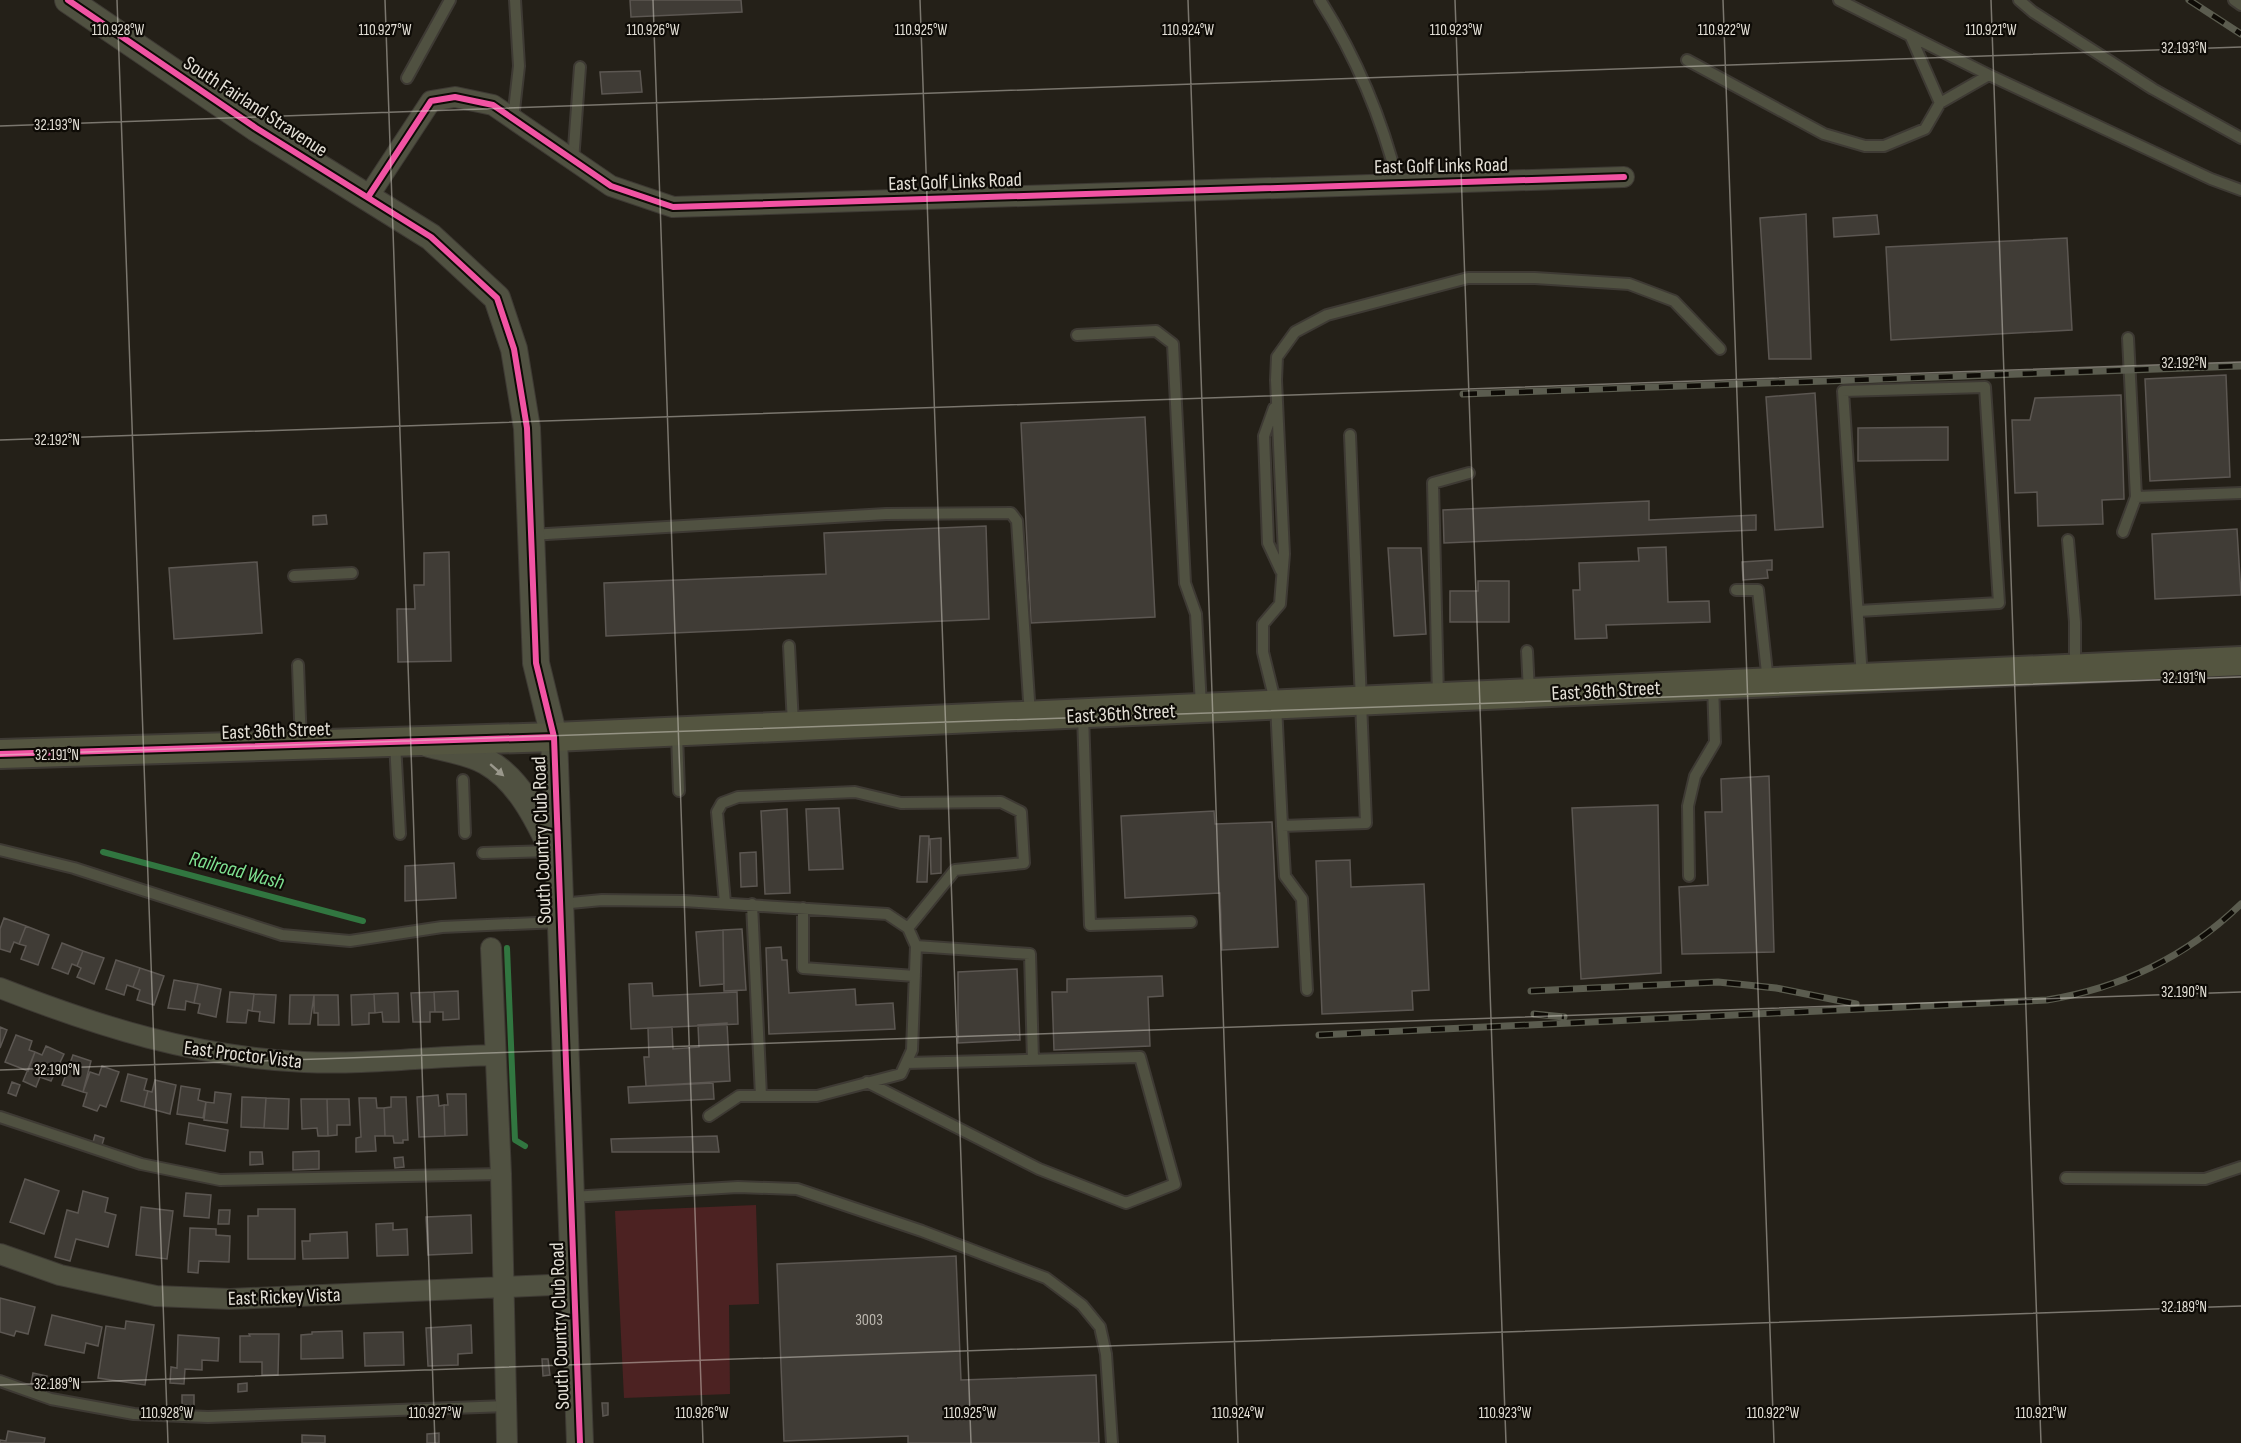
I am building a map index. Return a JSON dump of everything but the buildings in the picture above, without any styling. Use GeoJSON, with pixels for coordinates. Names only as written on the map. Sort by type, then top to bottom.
{"type":"FeatureCollection","features":[{"type":"Feature","properties":{"kind":"main road","name":"East 36th Street"},"geometry":{"type":"LineString","coordinates":[[0,754],[395,743],[677,732],[2241,661]]}},
{"type":"Feature","properties":{"kind":"street","name":"South Fairland Stravenue"},"geometry":{"type":"LineString","coordinates":[[68,0],[256,128],[368,197]]}},
{"type":"Feature","properties":{"kind":"street","name":"East Golf Links Road"},"geometry":{"type":"LineString","coordinates":[[368,197],[431,101],[455,97],[493,105],[610,186],[673,207],[1624,177]]}},
{"type":"Feature","properties":{"kind":"street","name":"South Country Club Road"},"geometry":{"type":"LineString","coordinates":[[368,197],[431,237],[497,298],[514,349],[527,428],[536,663],[554,737],[556,856],[580,1443]]}},
{"type":"Feature","properties":{"kind":"street"},"geometry":{"type":"LineString","coordinates":[[424,742],[487,762],[516,787],[541,824],[556,856]]}},
{"type":"Feature","properties":{"kind":"street"},"geometry":{"type":"LineString","coordinates":[[491,948],[501,1174],[507,1443]]}},
{"type":"Feature","properties":{"kind":"street","name":"East Proctor Vista"},"geometry":{"type":"LineString","coordinates":[[0,988],[80,1019],[132,1035],[176,1047],[235,1055],[305,1062],[495,1055]]}},
{"type":"Feature","properties":{"kind":"street","name":"East Rickey Vista"},"geometry":{"type":"LineString","coordinates":[[0,1254],[60,1275],[156,1296],[230,1299],[574,1284]]}},
{"type":"Feature","properties":{"kind":"lane"},"geometry":{"type":"LineString","coordinates":[[407,78],[450,0]]}},
{"type":"Feature","properties":{"kind":"lane"},"geometry":{"type":"LineString","coordinates":[[513,119],[519,66],[515,0]]}},
{"type":"Feature","properties":{"kind":"lane"},"geometry":{"type":"LineString","coordinates":[[1320,0],[1355,64],[1390,151],[1398,183]]}},
{"type":"Feature","properties":{"kind":"lane"},"geometry":{"type":"LineString","coordinates":[[1839,0],[1989,75],[2211,179],[2241,190]]}},
{"type":"Feature","properties":{"kind":"lane"},"geometry":{"type":"LineString","coordinates":[[2019,0],[2033,12],[2153,89],[2241,138]]}},
{"type":"Feature","properties":{"kind":"lane"},"geometry":{"type":"LineString","coordinates":[[2234,0],[2241,5]]}},
{"type":"Feature","properties":{"kind":"lane"},"geometry":{"type":"LineString","coordinates":[[1911,37],[1940,103]]}},
{"type":"Feature","properties":{"kind":"lane"},"geometry":{"type":"LineString","coordinates":[[1687,60],[1824,134],[1865,146],[1884,146],[1925,129],[1940,103],[1989,75]]}},
{"type":"Feature","properties":{"kind":"lane"},"geometry":{"type":"LineString","coordinates":[[573,161],[580,67]]}},
{"type":"Feature","properties":{"kind":"lane"},"geometry":{"type":"LineString","coordinates":[[1308,990],[1302,899],[1285,876],[1276,705],[1263,652],[1263,624],[1280,604],[1282,574],[1276,403],[1277,357],[1295,332],[1327,315],[1468,278],[1535,278],[1629,284],[1674,301],[1720,349]]}},
{"type":"Feature","properties":{"kind":"lane"},"geometry":{"type":"LineString","coordinates":[[1077,335],[1156,331],[1173,344],[1185,583],[1196,614],[1201,709]]}},
{"type":"Feature","properties":{"kind":"lane"},"geometry":{"type":"LineString","coordinates":[[2123,532],[2136,497],[2128,338]]}},
{"type":"Feature","properties":{"kind":"lane"},"geometry":{"type":"LineString","coordinates":[[1858,610],[1999,603],[1985,387],[1843,391],[1862,678]]}},
{"type":"Feature","properties":{"kind":"lane"},"geometry":{"type":"LineString","coordinates":[[1276,403],[1264,436],[1268,543],[1282,574]]}},
{"type":"Feature","properties":{"kind":"lane"},"geometry":{"type":"LineString","coordinates":[[1282,826],[1366,823],[1350,435]]}},
{"type":"Feature","properties":{"kind":"lane"},"geometry":{"type":"LineString","coordinates":[[1438,698],[1433,483],[1469,473]]}},
{"type":"Feature","properties":{"kind":"lane"},"geometry":{"type":"LineString","coordinates":[[2136,497],[2241,493]]}},
{"type":"Feature","properties":{"kind":"lane"},"geometry":{"type":"LineString","coordinates":[[530,535],[886,514],[1011,513],[1017,521],[1030,717]]}},
{"type":"Feature","properties":{"kind":"lane"},"geometry":{"type":"LineString","coordinates":[[2068,540],[2075,622],[2075,668]]}},
{"type":"Feature","properties":{"kind":"lane"},"geometry":{"type":"LineString","coordinates":[[294,576],[352,573]]}},
{"type":"Feature","properties":{"kind":"lane"},"geometry":{"type":"LineString","coordinates":[[1736,590],[1758,590],[1768,683]]}},
{"type":"Feature","properties":{"kind":"lane"},"geometry":{"type":"LineString","coordinates":[[789,646],[793,727]]}},
{"type":"Feature","properties":{"kind":"lane"},"geometry":{"type":"LineString","coordinates":[[1527,651],[1529,693]]}},
{"type":"Feature","properties":{"kind":"lane"},"geometry":{"type":"LineString","coordinates":[[298,665],[301,746]]}},
{"type":"Feature","properties":{"kind":"lane"},"geometry":{"type":"LineString","coordinates":[[1689,876],[1688,806],[1695,776],[1715,742],[1713,685]]}},
{"type":"Feature","properties":{"kind":"lane"},"geometry":{"type":"LineString","coordinates":[[1083,714],[1090,925],[1191,922]]}},
{"type":"Feature","properties":{"kind":"lane"},"geometry":{"type":"LineString","coordinates":[[677,732],[679,790]]}},
{"type":"Feature","properties":{"kind":"lane"},"geometry":{"type":"LineString","coordinates":[[395,743],[400,834]]}},
{"type":"Feature","properties":{"kind":"lane"},"geometry":{"type":"LineString","coordinates":[[463,780],[465,833]]}},
{"type":"Feature","properties":{"kind":"lane"},"geometry":{"type":"LineString","coordinates":[[725,903],[717,812],[722,803],[738,797],[855,792],[901,803],[1001,802],[1021,812],[1024,863],[955,870],[908,928]]}},
{"type":"Feature","properties":{"kind":"lane"},"geometry":{"type":"LineString","coordinates":[[0,850],[74,868],[282,935],[350,940],[560,913],[602,900],[752,904],[886,914],[908,928],[916,946],[912,1050],[901,1074],[817,1096],[739,1096],[709,1116]]}},
{"type":"Feature","properties":{"kind":"lane"},"geometry":{"type":"LineString","coordinates":[[483,853],[556,856]]}},
{"type":"Feature","properties":{"kind":"lane"},"geometry":{"type":"LineString","coordinates":[[752,904],[761,1096]]}},
{"type":"Feature","properties":{"kind":"lane"},"geometry":{"type":"LineString","coordinates":[[802,908],[803,968],[915,976]]}},
{"type":"Feature","properties":{"kind":"lane"},"geometry":{"type":"LineString","coordinates":[[916,946],[1030,954],[1034,1060]]}},
{"type":"Feature","properties":{"kind":"lane"},"geometry":{"type":"LineString","coordinates":[[867,1082],[1039,1169],[1126,1203],[1174,1184],[1140,1057],[906,1063]]}},
{"type":"Feature","properties":{"kind":"lane"},"geometry":{"type":"LineString","coordinates":[[0,1117],[141,1164],[220,1180],[501,1174]]}},
{"type":"Feature","properties":{"kind":"lane"},"geometry":{"type":"LineString","coordinates":[[2066,1178],[2205,1179],[2241,1167]]}},
{"type":"Feature","properties":{"kind":"lane"},"geometry":{"type":"LineString","coordinates":[[571,1197],[738,1187],[797,1189],[922,1231],[1046,1278],[1082,1305],[1100,1327],[1106,1354],[1112,1443]]}},
{"type":"Feature","properties":{"kind":"lane"},"geometry":{"type":"LineString","coordinates":[[0,1381],[51,1399],[144,1414],[208,1417],[507,1406]]}},
{"type":"Feature","properties":{"kind":"shaded area"},"geometry":{"type":"Polygon","coordinates":[[[756,1205],[759,1304],[729,1305],[730,1394],[624,1398],[615,1211],[756,1205]]]}},
{"type":"Feature","properties":{"kind":"waterway","name":"Railroad Wash"},"geometry":{"type":"LineString","coordinates":[[103,852],[363,921]]}},
{"type":"Feature","properties":{"kind":"waterway"},"geometry":{"type":"LineString","coordinates":[[507,948],[515,1140],[525,1146]]}},
{"type":"Feature","properties":{"kind":"railway"},"geometry":{"type":"LineString","coordinates":[[2189,0],[2241,34]]}},
{"type":"Feature","properties":{"kind":"railway"},"geometry":{"type":"LineString","coordinates":[[1463,394],[2241,366]]}},
{"type":"Feature","properties":{"kind":"railway"},"geometry":{"type":"LineString","coordinates":[[1319,1035],[2047,1000],[2101,987],[2152,967],[2198,940],[2241,904]]}},
{"type":"Feature","properties":{"kind":"railway"},"geometry":{"type":"LineString","coordinates":[[1531,991],[1718,982],[1776,988],[1856,1004]]}},
{"type":"Feature","properties":{"kind":"railway"},"geometry":{"type":"LineString","coordinates":[[1534,1014],[1564,1017]]}},
{"type":"Feature","properties":{"kind":"cycle path"},"geometry":{"type":"LineString","coordinates":[[68,0],[256,128],[431,237],[497,298],[514,349],[527,428],[536,663],[554,737],[580,1443]]}},
{"type":"Feature","properties":{"kind":"cycle path"},"geometry":{"type":"LineString","coordinates":[[368,197],[431,101],[455,97],[493,105],[611,186],[673,207],[1624,177]]}},
{"type":"Feature","properties":{"kind":"cycle path"},"geometry":{"type":"LineString","coordinates":[[0,754],[554,737]]}}]}
